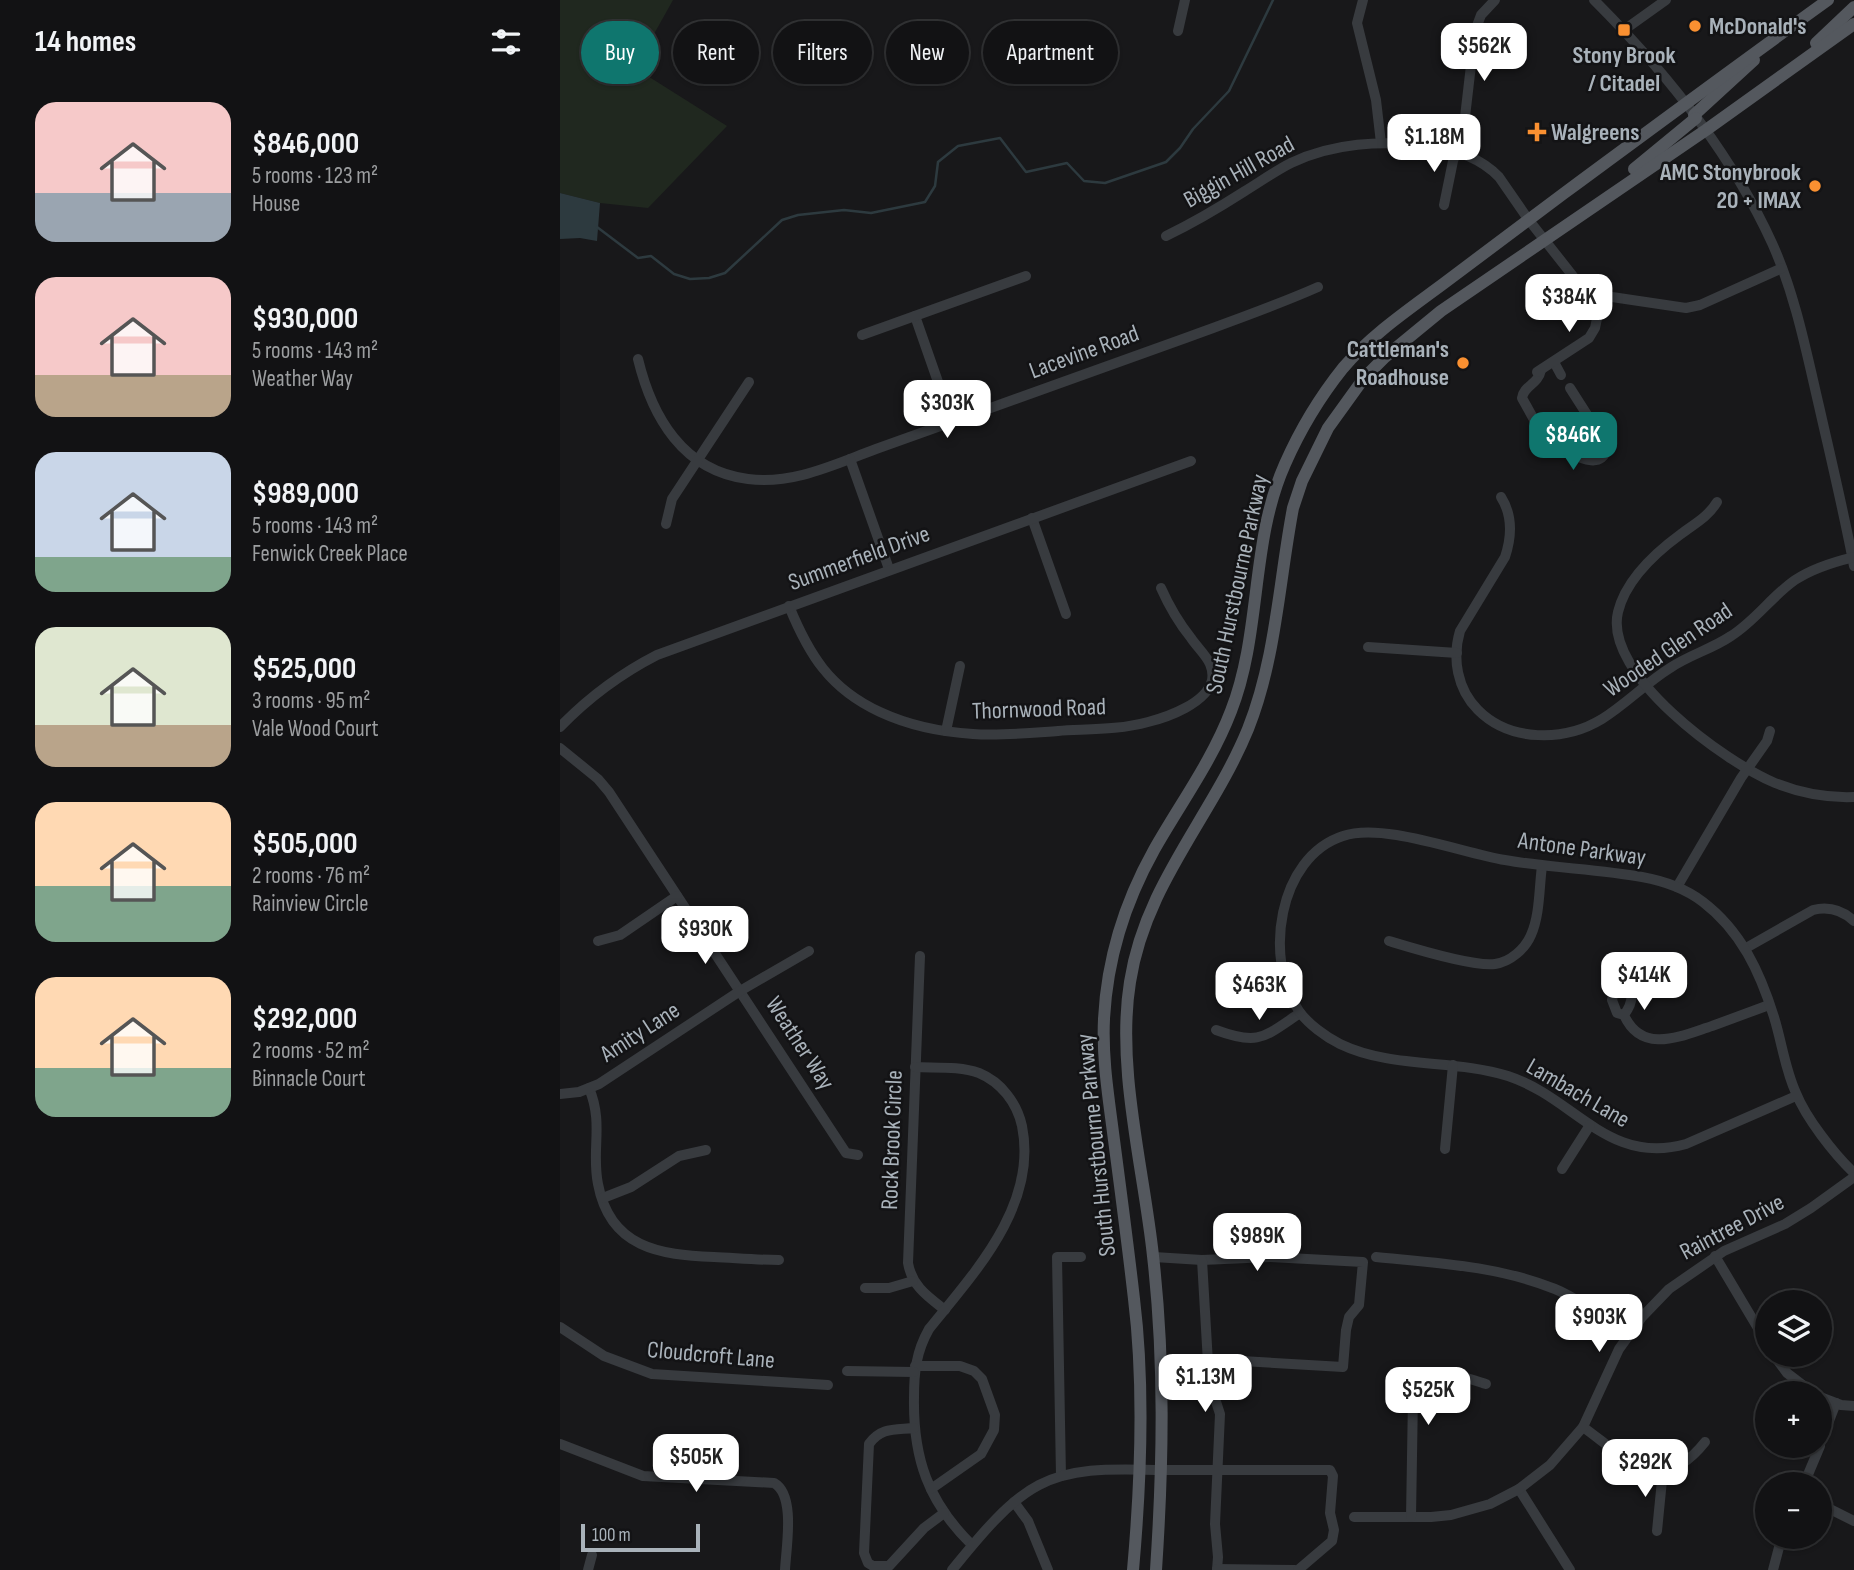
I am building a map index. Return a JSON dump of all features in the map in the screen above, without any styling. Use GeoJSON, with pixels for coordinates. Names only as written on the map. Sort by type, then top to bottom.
{"type":"FeatureCollection","features":[{"type":"Feature","properties":{"kind":"main road","name":"South Hurstbourne Parkway"},"geometry":{"type":"LineString","coordinates":[[1133,1570],[1140,1468],[1135,1304],[1105,1075],[1103,1026],[1110,969],[1127,907],[1154,851],[1213,752],[1232,709],[1244,670],[1263,542],[1272,500],[1283,469],[1307,420],[1345,366],[1368,342],[1528,219],[1828,0]]}},
{"type":"Feature","properties":{"kind":"main road"},"geometry":{"type":"LineString","coordinates":[[1785,73],[1854,7]]}},
{"type":"Feature","properties":{"kind":"main road","name":"South Hurstbourne Parkway"},"geometry":{"type":"LineString","coordinates":[[1156,1570],[1163,1395],[1154,1257],[1128,1070],[1126,1033],[1130,982],[1140,940],[1162,883],[1233,761],[1262,691],[1288,534],[1302,481],[1328,428],[1371,371],[1441,311],[1706,130],[1854,24]]}},
{"type":"Feature","properties":{"kind":"main road"},"geometry":{"type":"LineString","coordinates":[[1595,205],[1744,71],[1773,39]]}},
{"type":"Feature","properties":{"kind":"street"},"geometry":{"type":"LineString","coordinates":[[1178,31],[1185,0]]}},
{"type":"Feature","properties":{"kind":"street"},"geometry":{"type":"LineString","coordinates":[[1363,0],[1357,23],[1376,100],[1381,143]]}},
{"type":"Feature","properties":{"kind":"street"},"geometry":{"type":"LineString","coordinates":[[1444,205],[1463,134],[1475,31],[1481,15],[1495,0]]}},
{"type":"Feature","properties":{"kind":"street"},"geometry":{"type":"LineString","coordinates":[[1594,0],[1651,59],[1706,130],[1754,206],[1782,268],[1803,335],[1853,560]]}},
{"type":"Feature","properties":{"kind":"street"},"geometry":{"type":"LineString","coordinates":[[1624,30],[1666,0]]}},
{"type":"Feature","properties":{"kind":"street","name":"Biggin Hill Road"},"geometry":{"type":"LineString","coordinates":[[1166,236],[1292,162],[1330,150],[1381,143],[1415,144],[1457,152],[1487,164],[1580,285],[1602,295]]}},
{"type":"Feature","properties":{"kind":"street"},"geometry":{"type":"LineString","coordinates":[[1570,388],[1607,446],[1606,453],[1601,458],[1586,460],[1552,447],[1547,443],[1522,398],[1524,391],[1539,378],[1538,371],[1589,338],[1595,328],[1602,295],[1686,308],[1701,305],[1782,268]]}},
{"type":"Feature","properties":{"kind":"street"},"geometry":{"type":"LineString","coordinates":[[862,335],[1026,276]]}},
{"type":"Feature","properties":{"kind":"street","name":"Lacevine Road"},"geometry":{"type":"LineString","coordinates":[[638,359],[658,417],[681,446],[727,474],[748,479],[796,478],[1240,318],[1318,286]]}},
{"type":"Feature","properties":{"kind":"street"},"geometry":{"type":"LineString","coordinates":[[915,316],[952,422]]}},
{"type":"Feature","properties":{"kind":"street"},"geometry":{"type":"LineString","coordinates":[[1554,362],[1561,375]]}},
{"type":"Feature","properties":{"kind":"street"},"geometry":{"type":"LineString","coordinates":[[666,524],[669,505],[749,382]]}},
{"type":"Feature","properties":{"kind":"street"},"geometry":{"type":"LineString","coordinates":[[850,458],[889,569]]}},
{"type":"Feature","properties":{"kind":"street","name":"Summerfield Drive"},"geometry":{"type":"LineString","coordinates":[[560,727],[599,691],[657,655],[1191,461]]}},
{"type":"Feature","properties":{"kind":"street","name":"Wooded Glen Road"},"geometry":{"type":"LineString","coordinates":[[1501,497],[1510,514],[1508,547],[1499,567],[1463,625],[1457,641],[1459,678],[1475,706],[1502,727],[1530,734],[1562,733],[1591,724],[1682,660],[1732,636],[1793,581],[1815,569],[1853,560]]}},
{"type":"Feature","properties":{"kind":"street"},"geometry":{"type":"LineString","coordinates":[[1717,502],[1709,514],[1674,539],[1632,581],[1623,597],[1617,618],[1618,641],[1625,657],[1647,685],[1684,723],[1747,769],[1795,790],[1823,796],[1854,797]]}},
{"type":"Feature","properties":{"kind":"street"},"geometry":{"type":"LineString","coordinates":[[1032,518],[1066,614]]}},
{"type":"Feature","properties":{"kind":"street","name":"Thornwood Road"},"geometry":{"type":"LineString","coordinates":[[789,606],[814,658],[832,680],[853,697],[893,717],[946,731],[996,735],[1146,723],[1205,694],[1213,676],[1211,666],[1176,616],[1161,588]]}},
{"type":"Feature","properties":{"kind":"street"},"geometry":{"type":"LineString","coordinates":[[1368,647],[1457,653]]}},
{"type":"Feature","properties":{"kind":"street"},"geometry":{"type":"LineString","coordinates":[[946,731],[960,666]]}},
{"type":"Feature","properties":{"kind":"street"},"geometry":{"type":"LineString","coordinates":[[1677,887],[1747,769],[1767,741],[1770,731]]}},
{"type":"Feature","properties":{"kind":"street","name":"Weather Way"},"geometry":{"type":"LineString","coordinates":[[560,748],[598,779],[609,792],[846,1153],[858,1155]]}},
{"type":"Feature","properties":{"kind":"street","name":"Antone Parkway"},"geometry":{"type":"LineString","coordinates":[[1300,1013],[1289,993],[1282,968],[1280,943],[1289,892],[1312,854],[1329,842],[1356,832],[1431,843],[1502,860],[1642,877],[1677,887],[1700,899],[1718,914],[1746,948],[1762,982],[1796,1096],[1854,1175]]}},
{"type":"Feature","properties":{"kind":"street"},"geometry":{"type":"LineString","coordinates":[[1389,941],[1479,964],[1497,964],[1509,959],[1517,954],[1531,936],[1542,866]]}},
{"type":"Feature","properties":{"kind":"street"},"geometry":{"type":"LineString","coordinates":[[598,941],[620,935],[677,896]]}},
{"type":"Feature","properties":{"kind":"street"},"geometry":{"type":"LineString","coordinates":[[1746,948],[1813,910],[1830,909],[1854,921]]}},
{"type":"Feature","properties":{"kind":"street","name":"Amity Lane"},"geometry":{"type":"LineString","coordinates":[[560,1094],[599,1084],[740,991],[809,951]]}},
{"type":"Feature","properties":{"kind":"street","name":"Rock Brook Circle"},"geometry":{"type":"LineString","coordinates":[[914,1281],[908,1263],[920,956]]}},
{"type":"Feature","properties":{"kind":"street"},"geometry":{"type":"LineString","coordinates":[[1623,1016],[1638,1033],[1661,1040],[1675,1039],[1769,1005]]}},
{"type":"Feature","properties":{"kind":"street"},"geometry":{"type":"LineString","coordinates":[[1216,1030],[1235,1037],[1255,1039],[1267,1035],[1300,1013]]}},
{"type":"Feature","properties":{"kind":"street","name":"Lambach Lane"},"geometry":{"type":"LineString","coordinates":[[1300,1013],[1327,1036],[1356,1050],[1391,1058],[1486,1069],[1514,1078],[1541,1091],[1590,1125],[1628,1145],[1653,1150],[1671,1149],[1700,1139],[1796,1096]]}},
{"type":"Feature","properties":{"kind":"street"},"geometry":{"type":"LineString","coordinates":[[1445,1149],[1453,1065]]}},
{"type":"Feature","properties":{"kind":"street"},"geometry":{"type":"LineString","coordinates":[[915,1067],[968,1070],[989,1078],[1013,1102],[1024,1136],[1019,1190],[1005,1226],[923,1341],[915,1369],[914,1428],[918,1452],[931,1489],[944,1513],[972,1545]]}},
{"type":"Feature","properties":{"kind":"street"},"geometry":{"type":"LineString","coordinates":[[589,1088],[597,1117],[598,1184],[613,1221],[625,1234],[656,1251],[677,1255],[779,1260]]}},
{"type":"Feature","properties":{"kind":"street"},"geometry":{"type":"LineString","coordinates":[[1562,1168],[1590,1125]]}},
{"type":"Feature","properties":{"kind":"street"},"geometry":{"type":"LineString","coordinates":[[603,1198],[631,1187],[679,1156],[706,1150]]}},
{"type":"Feature","properties":{"kind":"street","name":"Raintree Drive"},"geometry":{"type":"LineString","coordinates":[[1354,1517],[1441,1516],[1471,1510],[1519,1489],[1556,1460],[1583,1427],[1609,1368],[1628,1335],[1669,1289],[1716,1256],[1785,1224],[1811,1208],[1854,1175]]}},
{"type":"Feature","properties":{"kind":"street"},"geometry":{"type":"LineString","coordinates":[[1716,1256],[1755,1323]]}},
{"type":"Feature","properties":{"kind":"street"},"geometry":{"type":"LineString","coordinates":[[1061,1476],[1057,1257],[1081,1257]]}},
{"type":"Feature","properties":{"kind":"street"},"geometry":{"type":"LineString","coordinates":[[1154,1257],[1202,1261],[1270,1257],[1363,1262],[1359,1305],[1349,1317],[1343,1367],[1207,1359]]}},
{"type":"Feature","properties":{"kind":"street"},"geometry":{"type":"LineString","coordinates":[[1376,1257],[1479,1267],[1527,1279],[1555,1289],[1628,1335]]}},
{"type":"Feature","properties":{"kind":"street"},"geometry":{"type":"LineString","coordinates":[[952,1570],[1014,1502],[1038,1485],[1061,1476],[1092,1470],[1140,1468],[1162,1470],[1217,1470],[1330,1471],[1330,1513],[1334,1537],[1332,1541],[1296,1570],[1217,1569],[1215,1524],[1217,1470],[1220,1414],[1209,1380],[1202,1261]]}},
{"type":"Feature","properties":{"kind":"street"},"geometry":{"type":"LineString","coordinates":[[864,1288],[889,1288],[914,1281],[923,1293],[945,1310]]}},
{"type":"Feature","properties":{"kind":"street","name":"Cloudcroft Lane"},"geometry":{"type":"LineString","coordinates":[[560,1327],[604,1356],[652,1374],[828,1385]]}},
{"type":"Feature","properties":{"kind":"street"},"geometry":{"type":"LineString","coordinates":[[847,1371],[960,1366],[974,1371],[982,1379],[995,1415],[994,1430],[981,1454],[931,1489]]}},
{"type":"Feature","properties":{"kind":"street"},"geometry":{"type":"LineString","coordinates":[[1783,1367],[1797,1381]]}},
{"type":"Feature","properties":{"kind":"street"},"geometry":{"type":"LineString","coordinates":[[1411,1517],[1413,1396],[1418,1382],[1428,1374],[1442,1371],[1486,1384]]}},
{"type":"Feature","properties":{"kind":"street"},"geometry":{"type":"LineString","coordinates":[[1832,1402],[1854,1406]]}},
{"type":"Feature","properties":{"kind":"street"},"geometry":{"type":"LineString","coordinates":[[1832,1414],[1836,1403]]}},
{"type":"Feature","properties":{"kind":"street"},"geometry":{"type":"LineString","coordinates":[[1583,1427],[1633,1464],[1653,1470],[1672,1468],[1691,1458],[1705,1442]]}},
{"type":"Feature","properties":{"kind":"street"},"geometry":{"type":"LineString","coordinates":[[914,1428],[882,1431],[877,1433],[869,1444],[864,1540],[866,1559],[873,1566],[888,1566],[924,1528],[944,1513]]}},
{"type":"Feature","properties":{"kind":"street"},"geometry":{"type":"LineString","coordinates":[[560,1444],[643,1476],[774,1483],[785,1492],[788,1505],[785,1570]]}},
{"type":"Feature","properties":{"kind":"street"},"geometry":{"type":"LineString","coordinates":[[1657,1531],[1663,1469]]}},
{"type":"Feature","properties":{"kind":"street"},"geometry":{"type":"LineString","coordinates":[[1519,1489],[1570,1570]]}},
{"type":"Feature","properties":{"kind":"street"},"geometry":{"type":"LineString","coordinates":[[1014,1502],[1028,1521],[1048,1570]]}},
{"type":"Feature","properties":{"kind":"street"},"geometry":{"type":"LineString","coordinates":[[1832,1510],[1854,1521]]}},
{"type":"Feature","properties":{"kind":"street"},"geometry":{"type":"LineString","coordinates":[[1773,1570],[1779,1549]]}},
{"type":"Feature","properties":{"kind":"street"},"geometry":{"type":"LineString","coordinates":[[588,1570],[592,1555]]}},
{"type":"Feature","properties":{"kind":"shaded area"},"geometry":{"type":"Polygon","coordinates":[[[560,0],[673,0],[659,25],[659,21],[581,21],[581,84],[659,83],[727,126],[648,208],[600,203],[560,193],[560,0]]]}},
{"type":"Feature","properties":{"kind":"shaded area"},"geometry":{"type":"Polygon","coordinates":[[[560,193],[600,203],[597,241],[560,239],[560,193]]]}},
{"type":"Feature","properties":{"kind":"waterway"},"geometry":{"type":"LineString","coordinates":[[597,227],[638,258],[651,256],[674,274],[690,279],[709,278],[725,273],[782,220],[798,215],[844,210],[871,213],[925,202],[935,186],[938,162],[958,146],[1000,138],[1026,172],[1067,163],[1084,181],[1105,183],[1166,162],[1180,148],[1193,129],[1229,91],[1273,0]]}},
{"type":"Feature","properties":{"kind":"place","name":"McDonald's"},"geometry":{"type":"Point","coordinates":[1695,26]}},
{"type":"Feature","properties":{"kind":"place","name":"Stony Brook / Citadel"},"geometry":{"type":"Point","coordinates":[1624,30]}},
{"type":"Feature","properties":{"kind":"place","name":"Walgreens"},"geometry":{"type":"Point","coordinates":[1537,132]}},
{"type":"Feature","properties":{"kind":"place","name":"AMC Stonybrook 20 + IMAX"},"geometry":{"type":"Point","coordinates":[1815,186]}},
{"type":"Feature","properties":{"kind":"place","name":"Cattleman's Roadhouse"},"geometry":{"type":"Point","coordinates":[1463,363]}}]}
